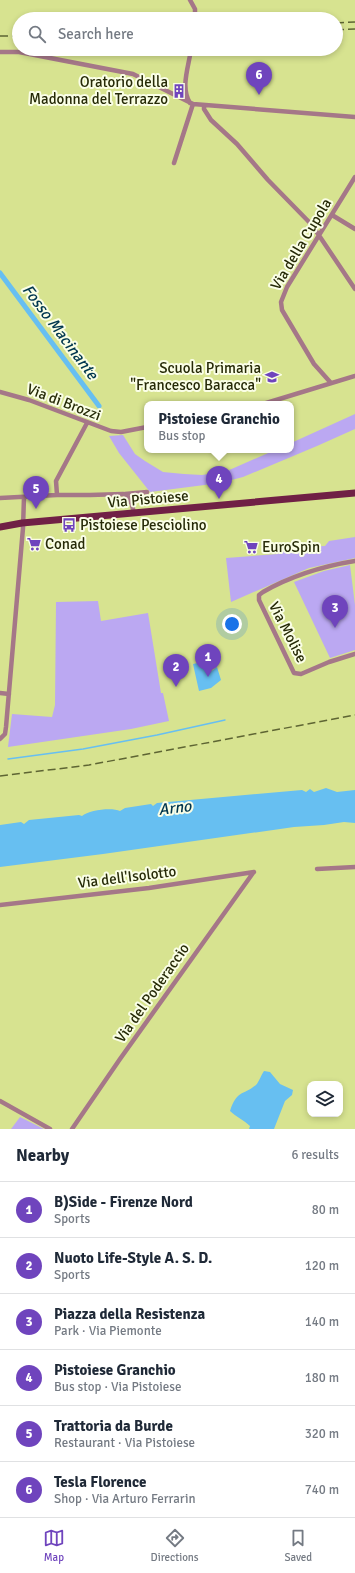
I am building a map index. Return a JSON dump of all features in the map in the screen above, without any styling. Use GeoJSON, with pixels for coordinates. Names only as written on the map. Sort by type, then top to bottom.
{"type":"FeatureCollection","features":[{"type":"Feature","properties":{"kind":"main road","name":"Via Pistoiese"},"geometry":{"type":"LineString","coordinates":[[0,527],[11,526],[19,523],[355,494]]}},
{"type":"Feature","properties":{"kind":"main road","name":"Via Pistoiese"},"geometry":{"type":"LineString","coordinates":[[0,522],[10,521],[19,523]]}},
{"type":"Feature","properties":{"kind":"street"},"geometry":{"type":"LineString","coordinates":[[190,0],[195,12]]}},
{"type":"Feature","properties":{"kind":"street"},"geometry":{"type":"LineString","coordinates":[[0,52],[12,52]]}},
{"type":"Feature","properties":{"kind":"street"},"geometry":{"type":"LineString","coordinates":[[40,56],[133,74],[191,104],[355,117]]}},
{"type":"Feature","properties":{"kind":"street"},"geometry":{"type":"LineString","coordinates":[[174,163],[191,104],[186,95],[185,82],[190,56]]}},
{"type":"Feature","properties":{"kind":"street"},"geometry":{"type":"LineString","coordinates":[[204,106],[204,110],[211,120],[237,144],[268,180],[312,225],[355,289]]}},
{"type":"Feature","properties":{"kind":"street","name":"Via della Cupola"},"geometry":{"type":"LineString","coordinates":[[331,383],[314,364],[291,327],[281,304],[286,287],[355,177]]}},
{"type":"Feature","properties":{"kind":"street"},"geometry":{"type":"LineString","coordinates":[[332,215],[355,229]]}},
{"type":"Feature","properties":{"kind":"street"},"geometry":{"type":"LineString","coordinates":[[273,401],[355,376]]}},
{"type":"Feature","properties":{"kind":"street","name":"Via di Brozzi"},"geometry":{"type":"LineString","coordinates":[[0,392],[29,400],[86,423],[108,430],[121,432],[144,428]]}},
{"type":"Feature","properties":{"kind":"street"},"geometry":{"type":"LineString","coordinates":[[57,494],[56,481],[86,423]]}},
{"type":"Feature","properties":{"kind":"street"},"geometry":{"type":"LineString","coordinates":[[0,498],[57,494],[90,495],[147,492]]}},
{"type":"Feature","properties":{"kind":"street"},"geometry":{"type":"LineString","coordinates":[[125,494],[130,498],[134,513]]}},
{"type":"Feature","properties":{"kind":"street"},"geometry":{"type":"LineString","coordinates":[[0,739],[6,730],[19,523],[24,497]]}},
{"type":"Feature","properties":{"kind":"street","name":"Via Molise"},"geometry":{"type":"LineString","coordinates":[[355,561],[321,568],[273,586],[261,593],[259,597],[259,602],[293,672],[296,674],[301,674],[321,665],[355,654]]}},
{"type":"Feature","properties":{"kind":"street"},"geometry":{"type":"LineString","coordinates":[[0,693],[9,694]]}},
{"type":"Feature","properties":{"kind":"street"},"geometry":{"type":"LineString","coordinates":[[317,869],[355,867]]}},
{"type":"Feature","properties":{"kind":"street","name":"Via dell'Isolotto"},"geometry":{"type":"LineString","coordinates":[[0,905],[149,888],[254,872]]}},
{"type":"Feature","properties":{"kind":"street","name":"Via del Poderaccio"},"geometry":{"type":"LineString","coordinates":[[72,1129],[120,1059],[254,872]]}},
{"type":"Feature","properties":{"kind":"street"},"geometry":{"type":"LineString","coordinates":[[0,1101],[50,1129]]}},
{"type":"Feature","properties":{"kind":"shaded area"},"geometry":{"type":"Polygon","coordinates":[[[355,414],[355,429],[243,477],[220,483],[150,492],[119,453],[109,436],[123,435],[135,454],[163,472],[202,475],[227,471],[268,453],[294,453],[294,442],[355,414]]]}},
{"type":"Feature","properties":{"kind":"shaded area"},"geometry":{"type":"Polygon","coordinates":[[[355,537],[355,558],[309,568],[231,602],[226,558],[278,554],[281,548],[298,546],[325,546],[329,541],[355,537]]]}},
{"type":"Feature","properties":{"kind":"shaded area"},"geometry":{"type":"Polygon","coordinates":[[[350,565],[355,605],[355,650],[330,658],[294,582],[324,571],[350,565]]]}},
{"type":"Feature","properties":{"kind":"shaded area"},"geometry":{"type":"Polygon","coordinates":[[[98,601],[101,621],[148,613],[161,693],[163,693],[169,721],[131,729],[8,747],[12,714],[52,717],[55,705],[56,602],[98,601]]]}},
{"type":"Feature","properties":{"kind":"shaded area"},"geometry":{"type":"Polygon","coordinates":[[[20,1117],[44,1129],[11,1129],[20,1117]]]}},
{"type":"Feature","properties":{"kind":"water"},"geometry":{"type":"Polygon","coordinates":[[[207,661],[209,673],[217,667],[221,680],[211,688],[199,691],[193,664],[207,661]]]}},
{"type":"Feature","properties":{"kind":"water","name":"Arno"},"geometry":{"type":"Polygon","coordinates":[[[326,788],[337,792],[355,790],[355,823],[344,822],[294,827],[0,867],[0,825],[21,822],[24,824],[29,820],[79,815],[82,816],[90,812],[101,810],[112,809],[120,811],[125,808],[151,804],[153,806],[157,803],[302,790],[306,792],[310,789],[314,792],[326,788]]]}},
{"type":"Feature","properties":{"kind":"water"},"geometry":{"type":"Polygon","coordinates":[[[264,1071],[270,1072],[280,1084],[293,1090],[292,1095],[285,1101],[274,1129],[249,1129],[250,1126],[230,1111],[238,1096],[256,1085],[264,1071]]]}},
{"type":"Feature","properties":{"kind":"waterway","name":"Fosso Macinante"},"geometry":{"type":"LineString","coordinates":[[0,273],[99,406]]}},
{"type":"Feature","properties":{"kind":"waterway"},"geometry":{"type":"LineString","coordinates":[[8,759],[83,749],[225,720]]}},
{"type":"Feature","properties":{"kind":"railway"},"geometry":{"type":"LineString","coordinates":[[343,23],[355,22]]}},
{"type":"Feature","properties":{"kind":"railway"},"geometry":{"type":"LineString","coordinates":[[343,30],[355,29]]}},
{"type":"Feature","properties":{"kind":"railway"},"geometry":{"type":"LineString","coordinates":[[0,36],[12,36]]}},
{"type":"Feature","properties":{"kind":"railway"},"geometry":{"type":"LineString","coordinates":[[0,776],[89,765],[355,715]]}},
{"type":"Feature","properties":{"kind":"place","name":"Oratorio della Madonna del Terrazzo"},"geometry":{"type":"Point","coordinates":[179,91]}},
{"type":"Feature","properties":{"kind":"place","name":"Tesla Florence"},"geometry":{"type":"Point","coordinates":[259,95]}},
{"type":"Feature","properties":{"kind":"place","name":"Scuola Primaria \"Francesco Baracca\""},"geometry":{"type":"Point","coordinates":[272,377]}},
{"type":"Feature","properties":{"kind":"place","name":"Pistoiese Granchio"},"geometry":{"type":"Point","coordinates":[219,499]}},
{"type":"Feature","properties":{"kind":"place","name":"Trattoria da Burde"},"geometry":{"type":"Point","coordinates":[36,509]}},
{"type":"Feature","properties":{"kind":"place","name":"Pistoiese Pesciolino"},"geometry":{"type":"Point","coordinates":[69,525]}},
{"type":"Feature","properties":{"kind":"place","name":"Conad"},"geometry":{"type":"Point","coordinates":[34,544]}},
{"type":"Feature","properties":{"kind":"place","name":"EuroSpin"},"geometry":{"type":"Point","coordinates":[251,547]}},
{"type":"Feature","properties":{"kind":"place","name":"Piazza della Resistenza"},"geometry":{"type":"Point","coordinates":[335,628]}},
{"type":"Feature","properties":{"kind":"place","name":"B)Side - Firenze Nord"},"geometry":{"type":"Point","coordinates":[208,677]}},
{"type":"Feature","properties":{"kind":"place","name":"Nuoto Life-Style A. S. D."},"geometry":{"type":"Point","coordinates":[176,687]}}]}
